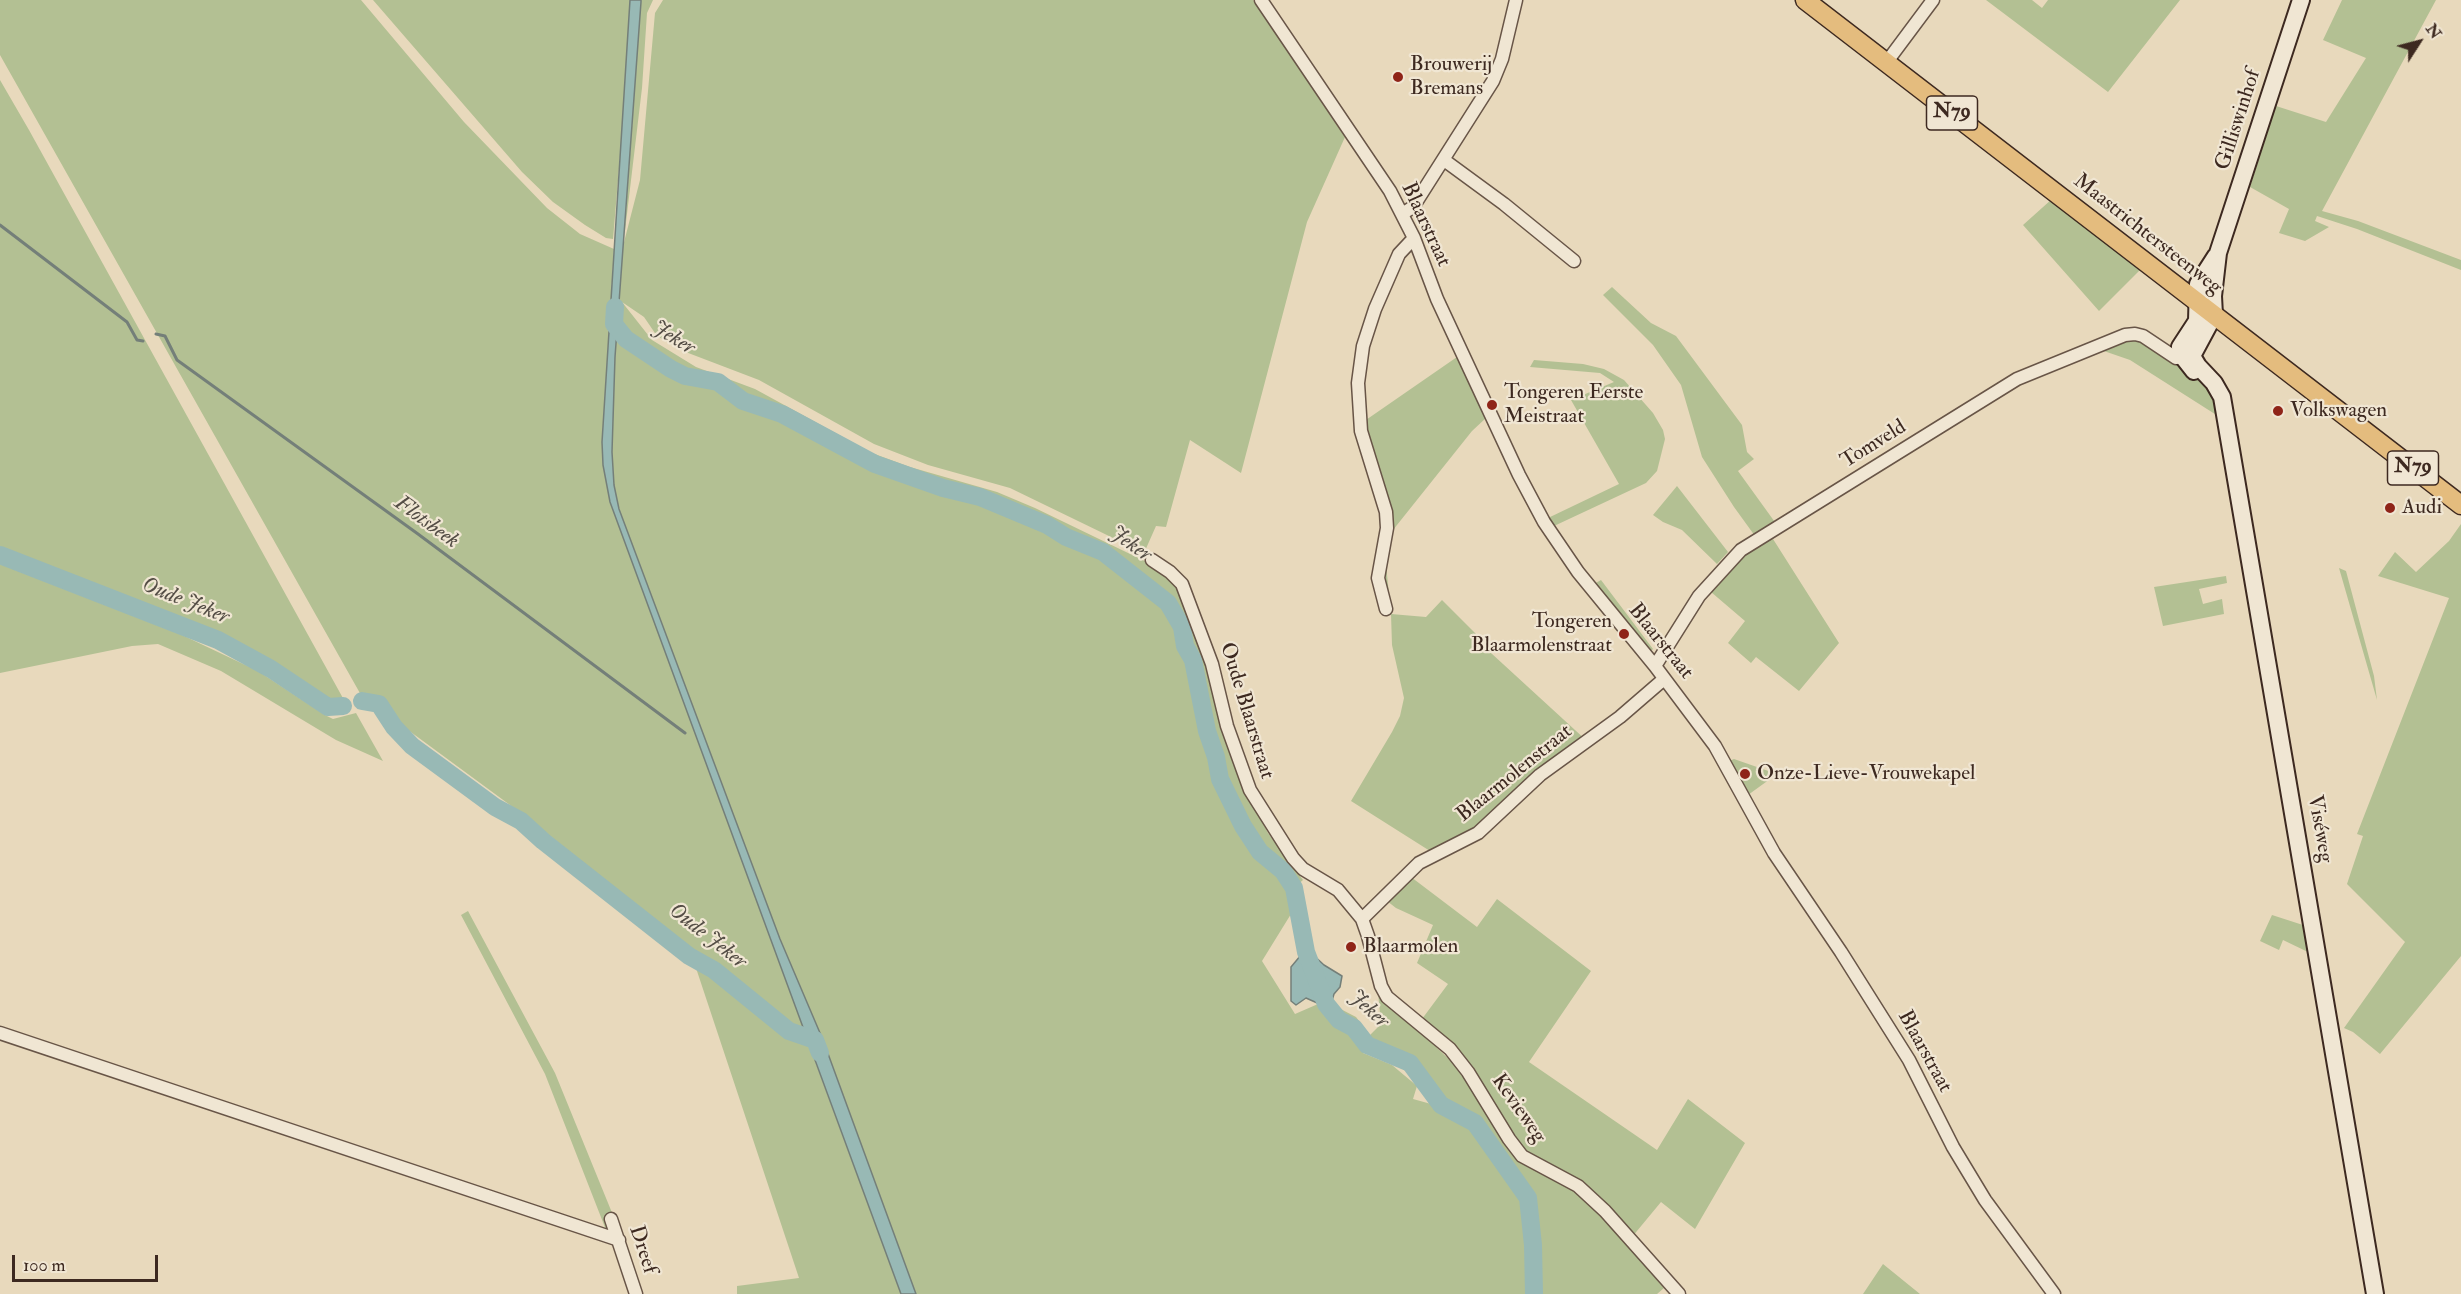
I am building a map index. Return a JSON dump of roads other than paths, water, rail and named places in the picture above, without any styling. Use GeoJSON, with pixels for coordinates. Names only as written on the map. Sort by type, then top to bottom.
{"type":"FeatureCollection","features":[{"type":"Feature","properties":{"kind":"main road","name":"Maastrichtersteenweg"},"geometry":{"type":"LineString","coordinates":[[1805,0],[2461,505]]}},
{"type":"Feature","properties":{"kind":"main road","name":"Gilliswinhof"},"geometry":{"type":"LineString","coordinates":[[2185,353],[2214,315],[2213,296],[2218,253],[2301,0]]}},
{"type":"Feature","properties":{"kind":"main road","name":"Gilliswinhof"},"geometry":{"type":"LineString","coordinates":[[2185,353],[2196,321],[2198,284],[2218,253]]}},
{"type":"Feature","properties":{"kind":"main road","name":"Viséweg"},"geometry":{"type":"LineString","coordinates":[[2185,353],[2193,371],[2207,376],[2222,397],[2375,1294]]}},
{"type":"Feature","properties":{"kind":"street","name":"Blaarstraat"},"geometry":{"type":"LineString","coordinates":[[1261,0],[1390,191],[1414,238],[1437,299],[1519,475],[1544,522],[1578,572],[1655,666],[1715,746],[1774,853],[1909,1059],[1953,1147],[1985,1200],[2054,1294]]}},
{"type":"Feature","properties":{"kind":"street"},"geometry":{"type":"LineString","coordinates":[[1402,214],[1413,207],[1493,81],[1502,59],[1516,0]]}},
{"type":"Feature","properties":{"kind":"street"},"geometry":{"type":"LineString","coordinates":[[1886,63],[1933,0]]}},
{"type":"Feature","properties":{"kind":"street"},"geometry":{"type":"LineString","coordinates":[[1444,160],[1504,204],[1574,261]]}},
{"type":"Feature","properties":{"kind":"street"},"geometry":{"type":"LineString","coordinates":[[1386,609],[1378,578],[1387,528],[1386,512],[1361,431],[1358,383],[1363,346],[1375,309],[1399,254],[1414,238]]}},
{"type":"Feature","properties":{"kind":"street","name":"Tomveld"},"geometry":{"type":"LineString","coordinates":[[1655,666],[1699,596],[1741,550],[2017,379],[2125,335],[2143,336],[2160,347],[2185,353]]}},
{"type":"Feature","properties":{"kind":"street","name":"Oude Blaarstraat"},"geometry":{"type":"LineString","coordinates":[[1152,560],[1170,572],[1182,584],[1212,664],[1227,726],[1250,790],[1293,858],[1303,869],[1338,890],[1362,919]]}},
{"type":"Feature","properties":{"kind":"street","name":"Blaarmolenstraat"},"geometry":{"type":"LineString","coordinates":[[1362,919],[1419,863],[1478,833],[1540,775],[1620,717],[1664,679]]}},
{"type":"Feature","properties":{"kind":"street","name":"Kevieweg"},"geometry":{"type":"LineString","coordinates":[[1362,919],[1380,986],[1387,997],[1450,1049],[1468,1072],[1522,1156],[1578,1186],[1605,1211],[1679,1294]]}},
{"type":"Feature","properties":{"kind":"street"},"geometry":{"type":"LineString","coordinates":[[0,1033],[619,1240]]}},
{"type":"Feature","properties":{"kind":"street","name":"Dreef"},"geometry":{"type":"LineString","coordinates":[[611,1218],[636,1294]]}},
{"type":"Feature","properties":{"kind":"water"},"geometry":{"type":"Polygon","coordinates":[[[630,0],[641,0],[641,2],[615,357],[612,452],[614,485],[619,509],[780,939],[823,1040],[916,1294],[901,1294],[610,502],[603,465],[602,442],[630,0]]]}},
{"type":"Feature","properties":{"kind":"water"},"geometry":{"type":"Polygon","coordinates":[[[1298,891],[1312,948],[1312,950],[1300,953],[1291,892],[1298,891]]]}},
{"type":"Feature","properties":{"kind":"water"},"geometry":{"type":"Polygon","coordinates":[[[1310,952],[1324,965],[1342,976],[1340,987],[1334,994],[1332,1008],[1326,1012],[1324,1006],[1306,998],[1296,1005],[1291,1001],[1291,967],[1301,955],[1310,952]]]}},
{"type":"Feature","properties":{"kind":"waterway","name":"Flotsbeek"},"geometry":{"type":"LineString","coordinates":[[0,225],[127,322],[137,340],[143,341]]}},
{"type":"Feature","properties":{"kind":"waterway","name":"Jeker"},"geometry":{"type":"LineString","coordinates":[[615,307],[614,324],[626,339],[671,369],[685,376],[718,382],[743,401],[782,414],[875,464],[943,488],[980,497],[1047,525],[1066,537],[1103,552],[1168,603],[1182,627],[1185,646],[1193,660],[1207,731],[1216,757],[1220,779],[1243,826],[1260,852],[1283,871],[1294,888],[1306,952],[1326,1004],[1339,1020],[1354,1028],[1367,1045],[1410,1063],[1441,1105],[1475,1123],[1528,1198],[1533,1245],[1534,1294]]}},
{"type":"Feature","properties":{"kind":"waterway","name":"Flotsbeek"},"geometry":{"type":"LineString","coordinates":[[156,334],[165,336],[177,360],[418,534],[685,733]]}},
{"type":"Feature","properties":{"kind":"waterway","name":"Oude Jeker"},"geometry":{"type":"LineString","coordinates":[[0,555],[218,640],[271,669],[328,707],[343,706]]}},
{"type":"Feature","properties":{"kind":"waterway","name":"Oude Jeker"},"geometry":{"type":"LineString","coordinates":[[362,701],[379,704],[394,727],[412,746],[495,807],[521,821],[543,841],[689,956],[714,970],[789,1031],[815,1040],[820,1053]]}},
{"type":"Feature","properties":{"kind":"place","name":"Brouwerij Bremans"},"geometry":{"type":"Point","coordinates":[1398,77]}},
{"type":"Feature","properties":{"kind":"place","name":"Tongeren Eerste Meistraat"},"geometry":{"type":"Point","coordinates":[1492,405]}},
{"type":"Feature","properties":{"kind":"place","name":"Volkswagen"},"geometry":{"type":"Point","coordinates":[2278,411]}},
{"type":"Feature","properties":{"kind":"place","name":"Audi"},"geometry":{"type":"Point","coordinates":[2390,508]}},
{"type":"Feature","properties":{"kind":"place","name":"Tongeren Blaarmolenstraat"},"geometry":{"type":"Point","coordinates":[1624,634]}},
{"type":"Feature","properties":{"kind":"place","name":"Onze-Lieve-Vrouwekapel"},"geometry":{"type":"Point","coordinates":[1745,774]}},
{"type":"Feature","properties":{"kind":"place","name":"Blaarmolen"},"geometry":{"type":"Point","coordinates":[1351,947]}}]}
